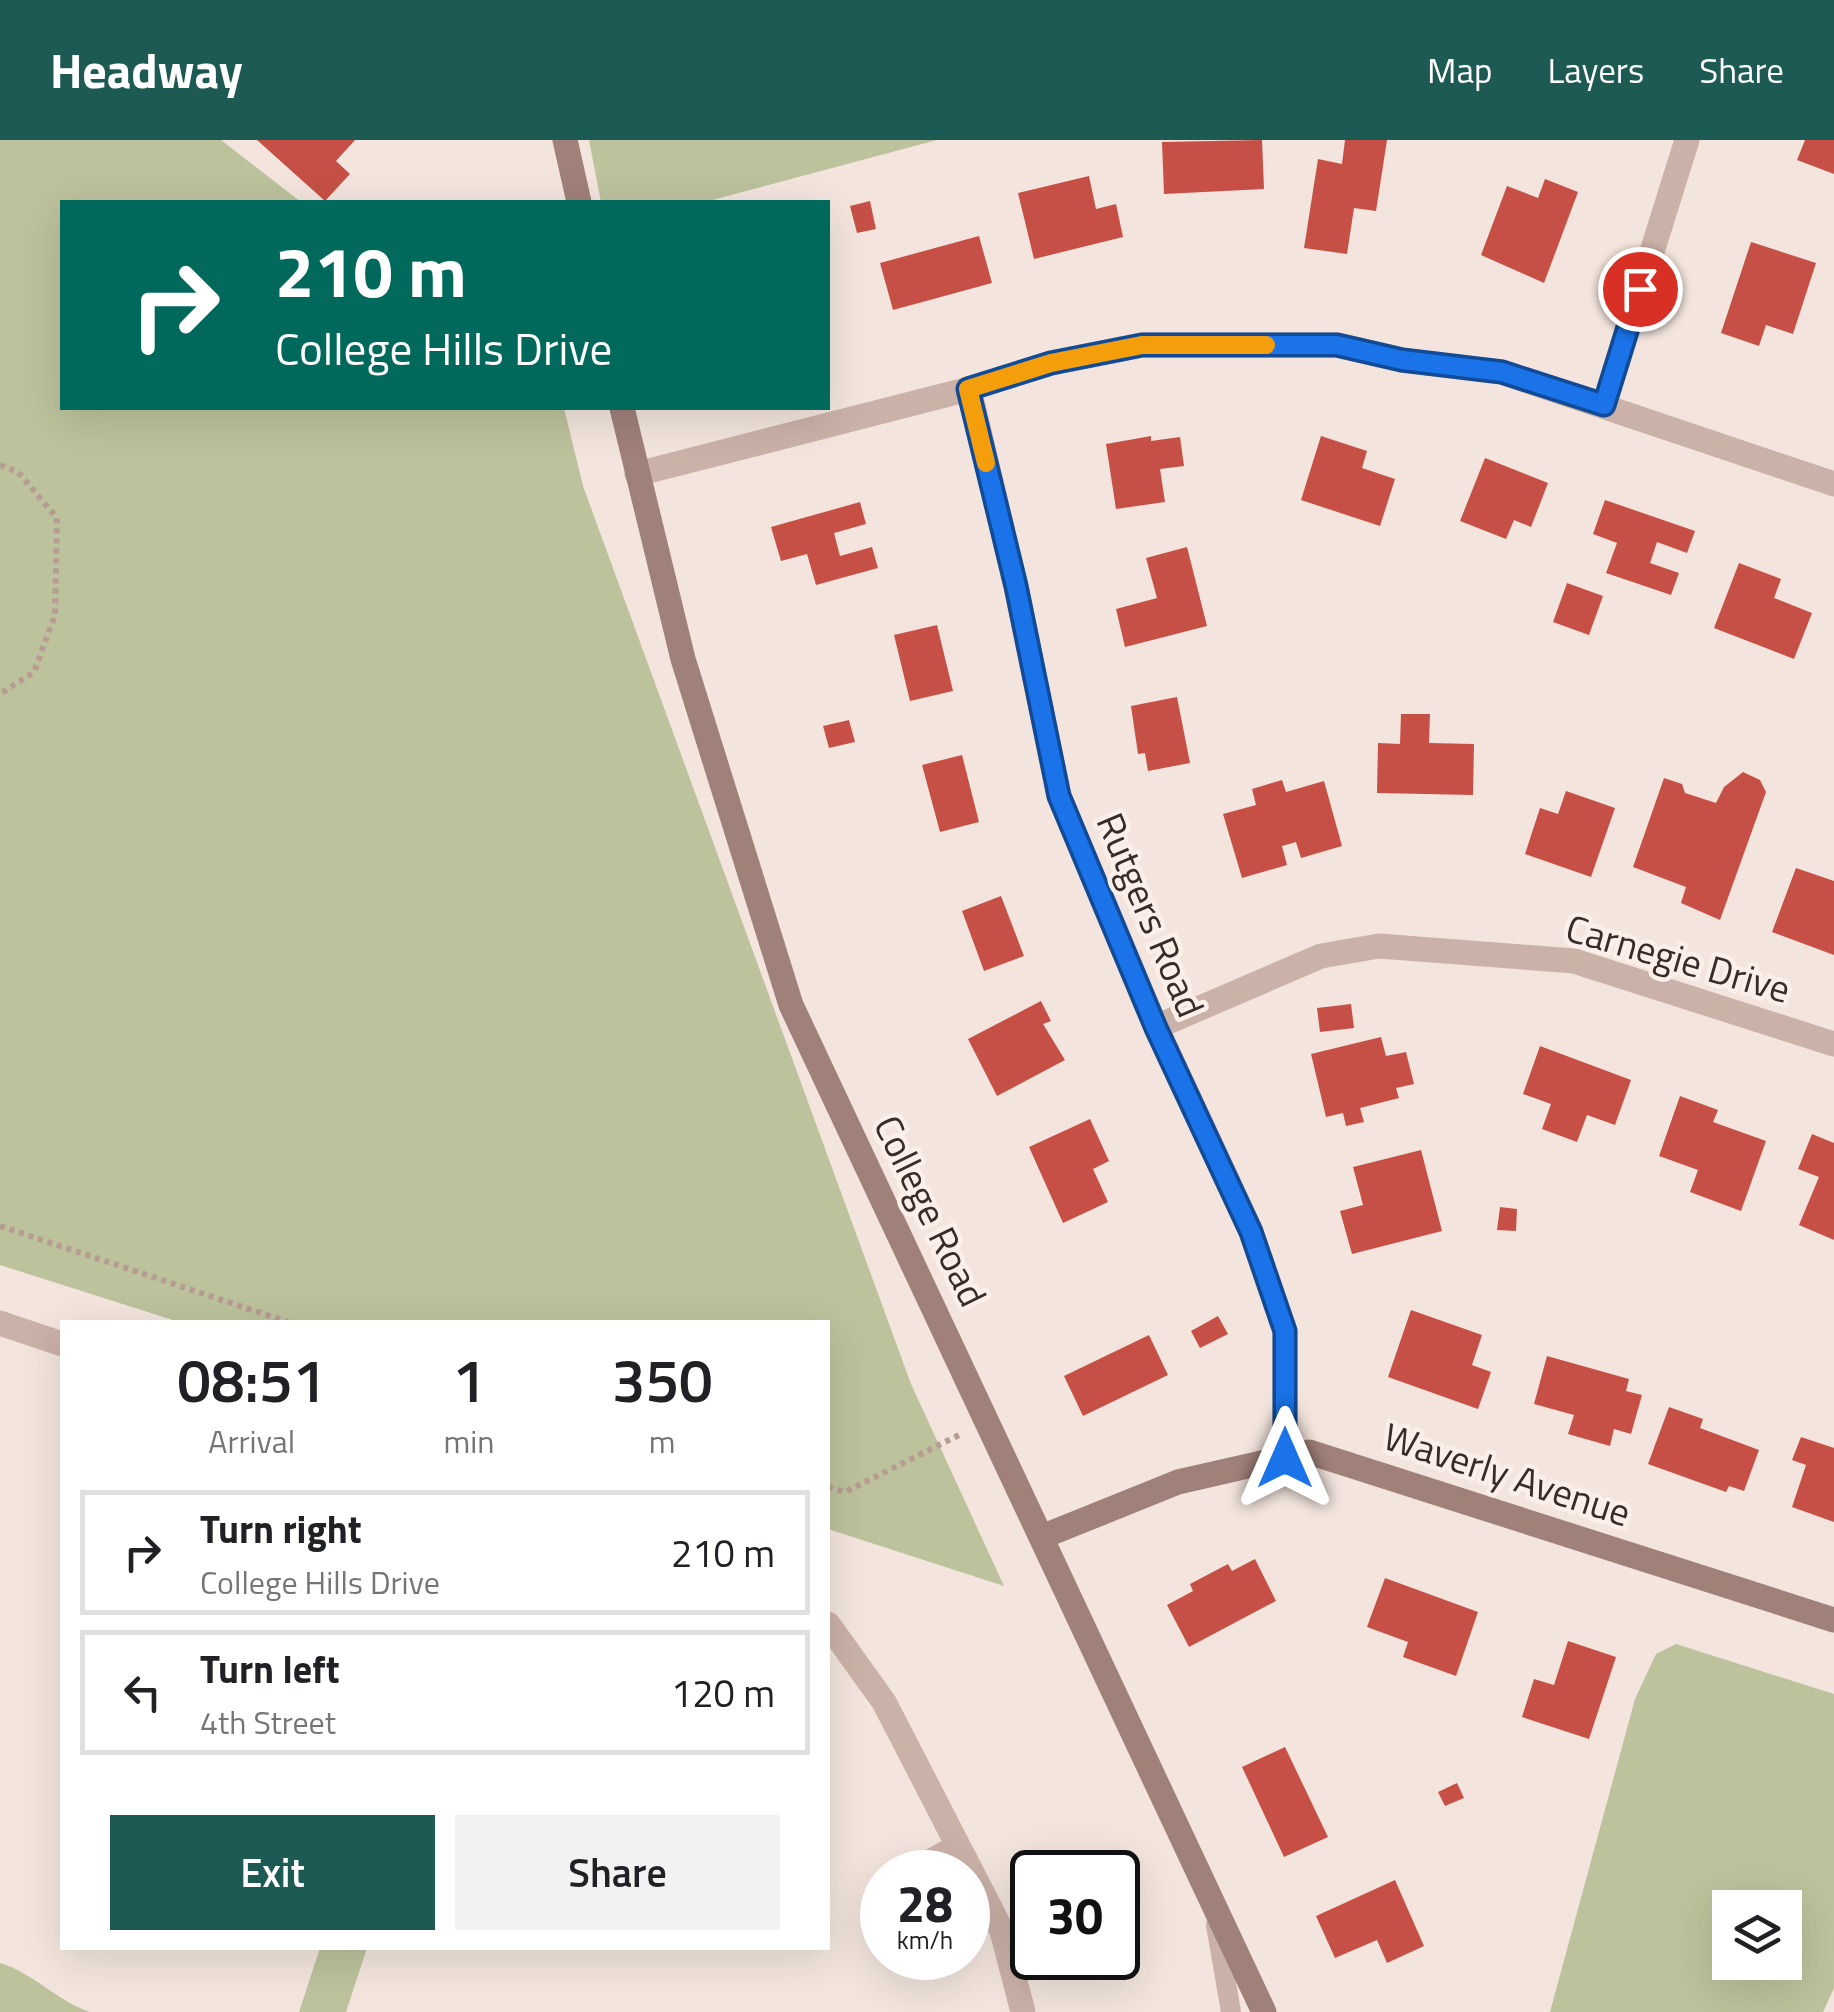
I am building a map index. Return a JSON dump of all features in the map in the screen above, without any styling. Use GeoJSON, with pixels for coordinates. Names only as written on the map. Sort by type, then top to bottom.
{"type":"FeatureCollection","features":[{"type":"Feature","properties":{"kind":"street"},"geometry":{"type":"LineString","coordinates":[[565,140],[578,200]]}},
{"type":"Feature","properties":{"kind":"street"},"geometry":{"type":"LineString","coordinates":[[1604,405],[1687,140]]}},
{"type":"Feature","properties":{"kind":"street"},"geometry":{"type":"LineString","coordinates":[[637,474],[968,389],[1051,363],[1142,345],[1337,345],[1402,360],[1502,372],[1834,484]]}},
{"type":"Feature","properties":{"kind":"street","name":"Rutgers Road"},"geometry":{"type":"LineString","coordinates":[[968,389],[1016,586],[1059,796],[1156,1028],[1251,1232],[1285,1331],[1285,1458]]}},
{"type":"Feature","properties":{"kind":"street","name":"College Road"},"geometry":{"type":"LineString","coordinates":[[622,410],[683,659],[790,1006],[1044,1536],[1264,2012]]}},
{"type":"Feature","properties":{"kind":"street","name":"Carnegie Drive"},"geometry":{"type":"LineString","coordinates":[[1156,1028],[1322,956],[1379,946],[1574,961],[1834,1044]]}},
{"type":"Feature","properties":{"kind":"street"},"geometry":{"type":"LineString","coordinates":[[0,1323],[60,1343]]}},
{"type":"Feature","properties":{"kind":"street","name":"Waverly Avenue"},"geometry":{"type":"LineString","coordinates":[[1044,1536],[1178,1482],[1313,1453],[1834,1620]]}},
{"type":"Feature","properties":{"kind":"street"},"geometry":{"type":"LineString","coordinates":[[830,1627],[884,1702],[1002,1930],[1023,2012]]}},
{"type":"Feature","properties":{"kind":"lane"},"geometry":{"type":"LineString","coordinates":[[946,1850],[958,1844]]}},
{"type":"Feature","properties":{"kind":"lane"},"geometry":{"type":"LineString","coordinates":[[1213,1904],[1231,2012]]}},
{"type":"Feature","properties":{"kind":"path"},"geometry":{"type":"LineString","coordinates":[[0,464],[18,472],[56,518],[54,615],[34,672],[0,694]]}},
{"type":"Feature","properties":{"kind":"path"},"geometry":{"type":"LineString","coordinates":[[0,1226],[282,1320]]}},
{"type":"Feature","properties":{"kind":"path"},"geometry":{"type":"LineString","coordinates":[[830,1488],[845,1492],[989,1420]]}},
{"type":"Feature","properties":{"kind":"green space"},"geometry":{"type":"Polygon","coordinates":[[[0,140],[221,140],[298,200],[60,200],[60,410],[564,410],[583,486],[911,1384],[1004,1586],[830,1530],[830,1320],[173,1320],[0,1265],[0,140]]]}},
{"type":"Feature","properties":{"kind":"green space"},"geometry":{"type":"Polygon","coordinates":[[[589,140],[937,140],[712,200],[601,200],[589,140]]]}},
{"type":"Feature","properties":{"kind":"green space"},"geometry":{"type":"Polygon","coordinates":[[[1676,1644],[1834,1694],[1834,1988],[1823,2012],[1550,2012],[1635,1699],[1656,1654],[1676,1644]]]}},
{"type":"Feature","properties":{"kind":"green space"},"geometry":{"type":"Polygon","coordinates":[[[319,1950],[366,1950],[346,2012],[299,2012],[319,1950]]]}},
{"type":"Feature","properties":{"kind":"green space"},"geometry":{"type":"Polygon","coordinates":[[[0,1963],[12,1967],[90,2012],[0,2012],[0,1963]]]}},
{"type":"Feature","properties":{"kind":"building"},"geometry":{"type":"Polygon","coordinates":[[[257,140],[355,140],[336,161],[350,174],[324,200],[257,140]]]}},
{"type":"Feature","properties":{"kind":"building"},"geometry":{"type":"Polygon","coordinates":[[[1262,140],[1264,189],[1164,194],[1162,142],[1262,140]]]}},
{"type":"Feature","properties":{"kind":"building"},"geometry":{"type":"Polygon","coordinates":[[[1345,140],[1387,140],[1376,211],[1354,208],[1347,254],[1304,248],[1318,159],[1342,164],[1345,140]]]}},
{"type":"Feature","properties":{"kind":"building"},"geometry":{"type":"Polygon","coordinates":[[[1805,140],[1834,140],[1834,174],[1797,160],[1805,140]]]}},
{"type":"Feature","properties":{"kind":"building"},"geometry":{"type":"Polygon","coordinates":[[[1089,176],[1096,209],[1116,204],[1123,237],[1034,259],[1018,193],[1089,176]]]}},
{"type":"Feature","properties":{"kind":"building"},"geometry":{"type":"Polygon","coordinates":[[[1545,179],[1578,192],[1544,283],[1481,255],[1507,186],[1538,198],[1545,179]]]}},
{"type":"Feature","properties":{"kind":"building"},"geometry":{"type":"Polygon","coordinates":[[[870,201],[876,229],[857,233],[850,206],[870,201]]]}},
{"type":"Feature","properties":{"kind":"building"},"geometry":{"type":"Polygon","coordinates":[[[979,236],[992,283],[893,310],[880,263],[979,236]]]}},
{"type":"Feature","properties":{"kind":"building"},"geometry":{"type":"Polygon","coordinates":[[[1751,242],[1816,263],[1793,334],[1766,325],[1759,346],[1721,333],[1751,242]]]}},
{"type":"Feature","properties":{"kind":"building"},"geometry":{"type":"Polygon","coordinates":[[[1151,436],[1151,441],[1180,437],[1184,466],[1160,469],[1165,502],[1116,509],[1106,444],[1151,436]]]}},
{"type":"Feature","properties":{"kind":"building"},"geometry":{"type":"Polygon","coordinates":[[[1321,436],[1367,451],[1362,468],[1395,479],[1380,526],[1301,500],[1321,436]]]}},
{"type":"Feature","properties":{"kind":"building"},"geometry":{"type":"Polygon","coordinates":[[[1485,458],[1548,483],[1531,527],[1514,520],[1506,539],[1460,521],[1485,458]]]}},
{"type":"Feature","properties":{"kind":"building"},"geometry":{"type":"Polygon","coordinates":[[[1605,500],[1695,531],[1687,553],[1657,542],[1650,563],[1679,573],[1671,595],[1606,573],[1617,543],[1593,534],[1605,500]]]}},
{"type":"Feature","properties":{"kind":"building"},"geometry":{"type":"Polygon","coordinates":[[[860,502],[866,524],[834,533],[840,556],[872,547],[878,568],[816,585],[807,554],[781,561],[771,527],[860,502]]]}},
{"type":"Feature","properties":{"kind":"building"},"geometry":{"type":"Polygon","coordinates":[[[1187,547],[1207,626],[1125,647],[1116,609],[1157,598],[1146,558],[1187,547]]]}},
{"type":"Feature","properties":{"kind":"building"},"geometry":{"type":"Polygon","coordinates":[[[1739,563],[1781,579],[1774,598],[1812,613],[1794,659],[1714,628],[1739,563]]]}},
{"type":"Feature","properties":{"kind":"building"},"geometry":{"type":"Polygon","coordinates":[[[1567,583],[1603,596],[1589,635],[1553,622],[1567,583]]]}},
{"type":"Feature","properties":{"kind":"building"},"geometry":{"type":"Polygon","coordinates":[[[937,625],[953,691],[910,701],[894,635],[937,625]]]}},
{"type":"Feature","properties":{"kind":"building"},"geometry":{"type":"Polygon","coordinates":[[[1177,697],[1190,763],[1148,771],[1145,753],[1138,754],[1131,706],[1177,697]]]}},
{"type":"Feature","properties":{"kind":"building"},"geometry":{"type":"Polygon","coordinates":[[[1401,714],[1430,714],[1429,743],[1474,744],[1473,795],[1377,793],[1378,743],[1400,744],[1401,714]]]}},
{"type":"Feature","properties":{"kind":"building"},"geometry":{"type":"Polygon","coordinates":[[[849,720],[855,742],[829,748],[823,726],[849,720]]]}},
{"type":"Feature","properties":{"kind":"building"},"geometry":{"type":"Polygon","coordinates":[[[962,755],[979,822],[940,832],[922,765],[962,755]]]}},
{"type":"Feature","properties":{"kind":"building"},"geometry":{"type":"Polygon","coordinates":[[[1743,772],[1760,780],[1766,792],[1720,920],[1681,903],[1686,887],[1633,867],[1664,778],[1682,784],[1685,793],[1716,803],[1724,787],[1743,772]]]}},
{"type":"Feature","properties":{"kind":"building"},"geometry":{"type":"Polygon","coordinates":[[[1282,780],[1286,792],[1324,781],[1342,846],[1301,858],[1296,842],[1282,846],[1287,865],[1242,878],[1223,814],[1256,805],[1252,789],[1282,780]]]}},
{"type":"Feature","properties":{"kind":"building"},"geometry":{"type":"Polygon","coordinates":[[[1566,791],[1615,808],[1591,877],[1525,854],[1540,808],[1558,814],[1566,791]]]}},
{"type":"Feature","properties":{"kind":"building"},"geometry":{"type":"Polygon","coordinates":[[[1796,868],[1834,881],[1834,955],[1772,932],[1796,868]]]}},
{"type":"Feature","properties":{"kind":"building"},"geometry":{"type":"Polygon","coordinates":[[[1001,896],[1024,956],[984,971],[962,911],[1001,896]]]}},
{"type":"Feature","properties":{"kind":"building"},"geometry":{"type":"Polygon","coordinates":[[[1041,1001],[1051,1021],[1043,1024],[1065,1060],[997,1096],[968,1039],[1041,1001]]]}},
{"type":"Feature","properties":{"kind":"building"},"geometry":{"type":"Polygon","coordinates":[[[1351,1004],[1354,1028],[1320,1032],[1317,1008],[1351,1004]]]}},
{"type":"Feature","properties":{"kind":"building"},"geometry":{"type":"Polygon","coordinates":[[[1381,1037],[1386,1056],[1406,1052],[1414,1084],[1396,1088],[1399,1098],[1360,1108],[1364,1122],[1346,1126],[1343,1113],[1326,1117],[1311,1054],[1381,1037]]]}},
{"type":"Feature","properties":{"kind":"building"},"geometry":{"type":"Polygon","coordinates":[[[1540,1046],[1631,1080],[1615,1125],[1587,1115],[1577,1142],[1542,1129],[1551,1104],[1523,1094],[1540,1046]]]}},
{"type":"Feature","properties":{"kind":"building"},"geometry":{"type":"Polygon","coordinates":[[[1680,1096],[1718,1110],[1713,1122],[1766,1141],[1741,1211],[1690,1192],[1698,1170],[1659,1156],[1680,1096]]]}},
{"type":"Feature","properties":{"kind":"building"},"geometry":{"type":"Polygon","coordinates":[[[1090,1119],[1109,1161],[1093,1169],[1108,1202],[1063,1223],[1029,1147],[1090,1119]]]}},
{"type":"Feature","properties":{"kind":"building"},"geometry":{"type":"Polygon","coordinates":[[[1812,1134],[1834,1143],[1834,1240],[1799,1225],[1819,1177],[1798,1169],[1812,1134]]]}},
{"type":"Feature","properties":{"kind":"building"},"geometry":{"type":"Polygon","coordinates":[[[1421,1150],[1442,1231],[1352,1254],[1340,1211],[1363,1205],[1353,1167],[1421,1150]]]}},
{"type":"Feature","properties":{"kind":"building"},"geometry":{"type":"Polygon","coordinates":[[[1500,1207],[1517,1209],[1516,1231],[1497,1230],[1500,1207]]]}},
{"type":"Feature","properties":{"kind":"building"},"geometry":{"type":"Polygon","coordinates":[[[1411,1310],[1482,1335],[1472,1365],[1491,1372],[1478,1409],[1388,1377],[1411,1310]]]}},
{"type":"Feature","properties":{"kind":"building"},"geometry":{"type":"Polygon","coordinates":[[[1218,1316],[1228,1334],[1200,1348],[1191,1331],[1218,1316]]]}},
{"type":"Feature","properties":{"kind":"building"},"geometry":{"type":"Polygon","coordinates":[[[1149,1335],[1168,1375],[1083,1416],[1064,1376],[1149,1335]]]}},
{"type":"Feature","properties":{"kind":"building"},"geometry":{"type":"Polygon","coordinates":[[[1547,1356],[1629,1379],[1626,1391],[1642,1395],[1631,1434],[1614,1429],[1610,1446],[1568,1434],[1574,1415],[1534,1404],[1547,1356]]]}},
{"type":"Feature","properties":{"kind":"building"},"geometry":{"type":"Polygon","coordinates":[[[1669,1407],[1703,1419],[1700,1428],[1759,1450],[1744,1491],[1729,1486],[1726,1492],[1648,1464],[1669,1407]]]}},
{"type":"Feature","properties":{"kind":"building"},"geometry":{"type":"Polygon","coordinates":[[[1801,1437],[1834,1448],[1834,1522],[1792,1507],[1806,1465],[1792,1460],[1801,1437]]]}},
{"type":"Feature","properties":{"kind":"building"},"geometry":{"type":"Polygon","coordinates":[[[1255,1559],[1276,1601],[1189,1647],[1167,1605],[1193,1591],[1190,1584],[1228,1564],[1232,1571],[1255,1559]]]}},
{"type":"Feature","properties":{"kind":"building"},"geometry":{"type":"Polygon","coordinates":[[[1385,1578],[1478,1612],[1456,1676],[1403,1657],[1408,1642],[1367,1627],[1385,1578]]]}},
{"type":"Feature","properties":{"kind":"building"},"geometry":{"type":"Polygon","coordinates":[[[1568,1641],[1616,1657],[1589,1739],[1522,1717],[1534,1679],[1554,1685],[1568,1641]]]}},
{"type":"Feature","properties":{"kind":"building"},"geometry":{"type":"Polygon","coordinates":[[[1285,1747],[1328,1837],[1284,1857],[1242,1767],[1285,1747]]]}},
{"type":"Feature","properties":{"kind":"building"},"geometry":{"type":"Polygon","coordinates":[[[1457,1783],[1464,1798],[1445,1806],[1438,1792],[1457,1783]]]}},
{"type":"Feature","properties":{"kind":"building"},"geometry":{"type":"Polygon","coordinates":[[[1395,1880],[1424,1946],[1387,1963],[1377,1940],[1335,1958],[1316,1916],[1395,1880]]]}},
{"type":"Feature","properties":{"kind":"slow traffic"},"geometry":{"type":"LineString","coordinates":[[986,463],[968,389],[1051,363],[1142,345],[1266,345]]}},
{"type":"Feature","properties":{"kind":"route"},"geometry":{"type":"LineString","coordinates":[[1285,1458],[1285,1331],[1251,1232],[1156,1028],[1059,796],[1016,586],[968,389],[1051,363],[1142,345],[1337,345],[1402,360],[1502,372],[1604,405],[1640,289]]}}]}
